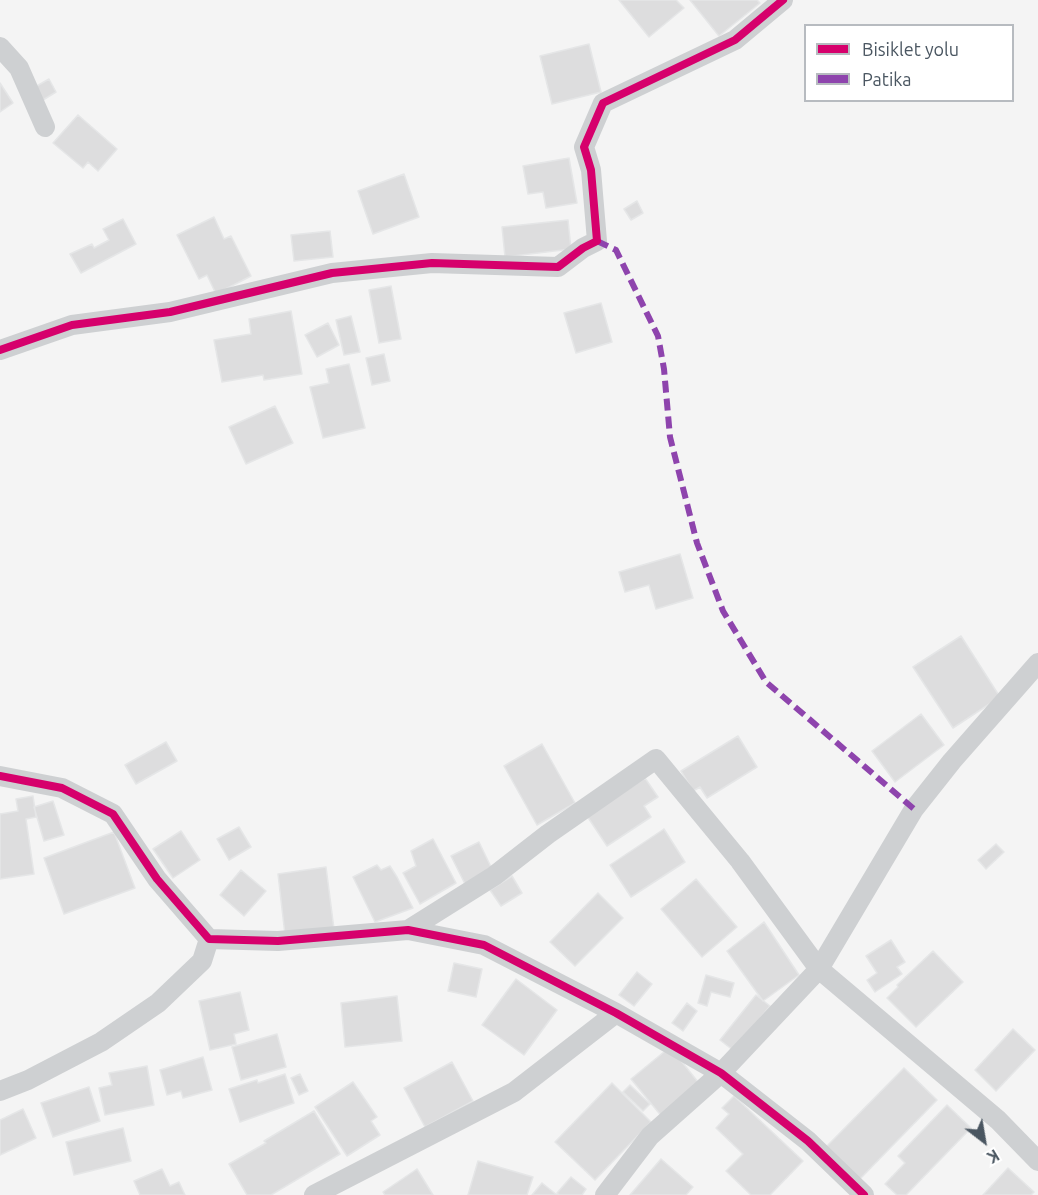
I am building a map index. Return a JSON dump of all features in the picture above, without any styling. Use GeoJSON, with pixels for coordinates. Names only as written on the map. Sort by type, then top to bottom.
{"type":"FeatureCollection","features":[{"type":"Feature","properties":{"kind":"street"},"geometry":{"type":"LineString","coordinates":[[0,350],[72,325],[170,312],[332,273],[432,263],[558,267],[583,248],[597,241],[591,170],[584,147],[603,104],[735,40],[783,0]]}},
{"type":"Feature","properties":{"kind":"street"},"geometry":{"type":"LineString","coordinates":[[0,47],[19,68],[45,127]]}},
{"type":"Feature","properties":{"kind":"street"},"geometry":{"type":"LineString","coordinates":[[605,1195],[650,1136],[721,1073],[819,969],[914,809],[952,761],[1038,663]]}},
{"type":"Feature","properties":{"kind":"street"},"geometry":{"type":"LineString","coordinates":[[408,930],[494,876],[548,834],[656,759],[740,861],[819,969],[998,1120],[1038,1161]]}},
{"type":"Feature","properties":{"kind":"street"},"geometry":{"type":"LineString","coordinates":[[0,776],[62,788],[113,814],[157,879],[209,939],[278,941],[408,930],[484,945],[616,1013],[721,1073],[808,1141],[864,1195]]}},
{"type":"Feature","properties":{"kind":"street"},"geometry":{"type":"LineString","coordinates":[[0,1091],[28,1080],[101,1042],[158,1004],[202,961],[209,939]]}},
{"type":"Feature","properties":{"kind":"street"},"geometry":{"type":"LineString","coordinates":[[314,1195],[514,1092],[616,1013]]}},
{"type":"Feature","properties":{"kind":"building"},"geometry":{"type":"Polygon","coordinates":[[[619,0],[676,0],[684,8],[649,37],[619,0]]]}},
{"type":"Feature","properties":{"kind":"building"},"geometry":{"type":"Polygon","coordinates":[[[690,0],[757,0],[760,3],[719,36],[690,0]]]}},
{"type":"Feature","properties":{"kind":"building"},"geometry":{"type":"Polygon","coordinates":[[[589,44],[601,92],[552,104],[540,56],[589,44]]]}},
{"type":"Feature","properties":{"kind":"building"},"geometry":{"type":"Polygon","coordinates":[[[49,79],[56,92],[43,100],[35,87],[49,79]]]}},
{"type":"Feature","properties":{"kind":"building"},"geometry":{"type":"Polygon","coordinates":[[[0,83],[13,103],[0,112],[0,83]]]}},
{"type":"Feature","properties":{"kind":"building"},"geometry":{"type":"Polygon","coordinates":[[[78,115],[117,149],[98,171],[88,162],[83,168],[53,143],[78,115]]]}},
{"type":"Feature","properties":{"kind":"building"},"geometry":{"type":"Polygon","coordinates":[[[569,158],[577,203],[546,208],[543,192],[528,194],[523,166],[569,158]]]}},
{"type":"Feature","properties":{"kind":"building"},"geometry":{"type":"Polygon","coordinates":[[[404,174],[419,217],[373,234],[358,191],[404,174]]]}},
{"type":"Feature","properties":{"kind":"building"},"geometry":{"type":"Polygon","coordinates":[[[637,201],[643,213],[631,220],[624,209],[637,201]]]}},
{"type":"Feature","properties":{"kind":"building"},"geometry":{"type":"Polygon","coordinates":[[[214,217],[224,239],[231,236],[251,276],[216,294],[207,275],[199,279],[177,235],[214,217]]]}},
{"type":"Feature","properties":{"kind":"building"},"geometry":{"type":"Polygon","coordinates":[[[123,219],[136,244],[81,273],[70,254],[92,244],[94,248],[109,240],[103,229],[123,219]]]}},
{"type":"Feature","properties":{"kind":"building"},"geometry":{"type":"Polygon","coordinates":[[[568,220],[571,249],[505,257],[502,227],[568,220]]]}},
{"type":"Feature","properties":{"kind":"building"},"geometry":{"type":"Polygon","coordinates":[[[330,231],[333,257],[294,261],[291,235],[330,231]]]}},
{"type":"Feature","properties":{"kind":"building"},"geometry":{"type":"Polygon","coordinates":[[[391,286],[401,339],[379,343],[369,290],[391,286]]]}},
{"type":"Feature","properties":{"kind":"building"},"geometry":{"type":"Polygon","coordinates":[[[601,303],[612,342],[576,353],[564,313],[601,303]]]}},
{"type":"Feature","properties":{"kind":"building"},"geometry":{"type":"Polygon","coordinates":[[[291,311],[302,374],[264,380],[263,375],[222,382],[214,340],[251,334],[249,319],[291,311]]]}},
{"type":"Feature","properties":{"kind":"building"},"geometry":{"type":"Polygon","coordinates":[[[351,316],[360,352],[344,355],[336,320],[351,316]]]}},
{"type":"Feature","properties":{"kind":"building"},"geometry":{"type":"Polygon","coordinates":[[[328,323],[339,345],[317,357],[305,335],[328,323]]]}},
{"type":"Feature","properties":{"kind":"building"},"geometry":{"type":"Polygon","coordinates":[[[384,354],[390,381],[372,385],[366,358],[384,354]]]}},
{"type":"Feature","properties":{"kind":"building"},"geometry":{"type":"Polygon","coordinates":[[[349,364],[365,428],[323,438],[310,387],[329,383],[326,369],[349,364]]]}},
{"type":"Feature","properties":{"kind":"building"},"geometry":{"type":"Polygon","coordinates":[[[275,406],[293,443],[246,464],[229,427],[275,406]]]}},
{"type":"Feature","properties":{"kind":"building"},"geometry":{"type":"Polygon","coordinates":[[[680,554],[693,598],[656,609],[649,585],[625,592],[619,572],[680,554]]]}},
{"type":"Feature","properties":{"kind":"building"},"geometry":{"type":"Polygon","coordinates":[[[961,636],[1000,697],[953,728],[913,667],[961,636]]]}},
{"type":"Feature","properties":{"kind":"building"},"geometry":{"type":"Polygon","coordinates":[[[921,714],[944,745],[895,782],[872,751],[921,714]]]}},
{"type":"Feature","properties":{"kind":"building"},"geometry":{"type":"Polygon","coordinates":[[[738,736],[757,767],[707,798],[700,787],[693,791],[681,771],[738,736]]]}},
{"type":"Feature","properties":{"kind":"building"},"geometry":{"type":"Polygon","coordinates":[[[166,742],[177,761],[136,784],[125,765],[166,742]]]}},
{"type":"Feature","properties":{"kind":"building"},"geometry":{"type":"Polygon","coordinates":[[[542,744],[575,803],[537,825],[504,766],[542,744]]]}},
{"type":"Feature","properties":{"kind":"building"},"geometry":{"type":"Polygon","coordinates":[[[645,778],[658,797],[644,806],[651,817],[607,846],[587,816],[645,778]]]}},
{"type":"Feature","properties":{"kind":"building"},"geometry":{"type":"Polygon","coordinates":[[[33,796],[36,817],[26,819],[34,874],[0,879],[0,814],[18,811],[16,799],[33,796]]]}},
{"type":"Feature","properties":{"kind":"building"},"geometry":{"type":"Polygon","coordinates":[[[53,801],[64,835],[44,841],[34,807],[53,801]]]}},
{"type":"Feature","properties":{"kind":"building"},"geometry":{"type":"Polygon","coordinates":[[[239,827],[251,847],[229,860],[217,839],[239,827]]]}},
{"type":"Feature","properties":{"kind":"building"},"geometry":{"type":"Polygon","coordinates":[[[664,829],[685,862],[631,897],[610,865],[664,829]]]}},
{"type":"Feature","properties":{"kind":"building"},"geometry":{"type":"Polygon","coordinates":[[[181,831],[200,860],[173,878],[153,849],[181,831]]]}},
{"type":"Feature","properties":{"kind":"building"},"geometry":{"type":"Polygon","coordinates":[[[114,832],[135,888],[64,914],[44,858],[114,832]]]}},
{"type":"Feature","properties":{"kind":"building"},"geometry":{"type":"Polygon","coordinates":[[[433,839],[456,883],[420,904],[403,873],[416,866],[411,851],[433,839]]]}},
{"type":"Feature","properties":{"kind":"building"},"geometry":{"type":"Polygon","coordinates":[[[479,842],[492,869],[465,884],[451,856],[479,842]]]}},
{"type":"Feature","properties":{"kind":"building"},"geometry":{"type":"Polygon","coordinates":[[[996,844],[1004,852],[986,869],[978,860],[996,844]]]}},
{"type":"Feature","properties":{"kind":"building"},"geometry":{"type":"Polygon","coordinates":[[[377,865],[381,870],[390,866],[413,908],[375,922],[353,877],[377,865]]]}},
{"type":"Feature","properties":{"kind":"building"},"geometry":{"type":"Polygon","coordinates":[[[326,867],[334,929],[285,935],[278,874],[326,867]]]}},
{"type":"Feature","properties":{"kind":"building"},"geometry":{"type":"Polygon","coordinates":[[[241,870],[266,891],[244,916],[220,895],[241,870]]]}},
{"type":"Feature","properties":{"kind":"building"},"geometry":{"type":"Polygon","coordinates":[[[512,876],[522,893],[501,906],[490,890],[512,876]]]}},
{"type":"Feature","properties":{"kind":"building"},"geometry":{"type":"Polygon","coordinates":[[[696,879],[737,927],[702,957],[661,909],[696,879]]]}},
{"type":"Feature","properties":{"kind":"building"},"geometry":{"type":"Polygon","coordinates":[[[598,893],[623,918],[575,966],[550,942],[598,893]]]}},
{"type":"Feature","properties":{"kind":"building"},"geometry":{"type":"Polygon","coordinates":[[[764,922],[799,975],[763,1001],[727,951],[764,922]]]}},
{"type":"Feature","properties":{"kind":"building"},"geometry":{"type":"Polygon","coordinates":[[[891,940],[905,962],[897,967],[902,974],[875,992],[867,980],[877,973],[866,956],[891,940]]]}},
{"type":"Feature","properties":{"kind":"building"},"geometry":{"type":"Polygon","coordinates":[[[933,951],[963,982],[916,1027],[887,998],[898,987],[897,985],[933,951]]]}},
{"type":"Feature","properties":{"kind":"building"},"geometry":{"type":"Polygon","coordinates":[[[454,963],[482,969],[476,997],[448,991],[454,963]]]}},
{"type":"Feature","properties":{"kind":"building"},"geometry":{"type":"Polygon","coordinates":[[[637,972],[652,984],[634,1006],[619,995],[637,972]]]}},
{"type":"Feature","properties":{"kind":"building"},"geometry":{"type":"Polygon","coordinates":[[[706,975],[734,983],[730,997],[711,992],[707,1006],[698,1003],[706,975]]]}},
{"type":"Feature","properties":{"kind":"building"},"geometry":{"type":"Polygon","coordinates":[[[516,979],[557,1010],[524,1055],[482,1025],[516,979]]]}},
{"type":"Feature","properties":{"kind":"building"},"geometry":{"type":"Polygon","coordinates":[[[240,992],[249,1030],[234,1034],[236,1044],[210,1050],[199,1001],[240,992]]]}},
{"type":"Feature","properties":{"kind":"building"},"geometry":{"type":"Polygon","coordinates":[[[756,995],[770,1006],[734,1051],[720,1040],[756,995]]]}},
{"type":"Feature","properties":{"kind":"building"},"geometry":{"type":"Polygon","coordinates":[[[397,996],[402,1041],[345,1047],[341,1003],[397,996]]]}},
{"type":"Feature","properties":{"kind":"building"},"geometry":{"type":"Polygon","coordinates":[[[687,1003],[697,1011],[683,1031],[672,1023],[687,1003]]]}},
{"type":"Feature","properties":{"kind":"building"},"geometry":{"type":"Polygon","coordinates":[[[1013,1029],[1035,1050],[996,1091],[975,1070],[1013,1029]]]}},
{"type":"Feature","properties":{"kind":"building"},"geometry":{"type":"Polygon","coordinates":[[[277,1034],[286,1067],[241,1080],[232,1047],[277,1034]]]}},
{"type":"Feature","properties":{"kind":"building"},"geometry":{"type":"Polygon","coordinates":[[[670,1047],[702,1087],[663,1118],[631,1079],[670,1047]]]}},
{"type":"Feature","properties":{"kind":"building"},"geometry":{"type":"Polygon","coordinates":[[[203,1057],[212,1090],[183,1098],[181,1091],[167,1095],[160,1070],[203,1057]]]}},
{"type":"Feature","properties":{"kind":"building"},"geometry":{"type":"Polygon","coordinates":[[[452,1062],[473,1101],[425,1127],[404,1088],[452,1062]]]}},
{"type":"Feature","properties":{"kind":"building"},"geometry":{"type":"Polygon","coordinates":[[[147,1066],[154,1105],[105,1115],[99,1088],[112,1085],[109,1073],[147,1066]]]}},
{"type":"Feature","properties":{"kind":"building"},"geometry":{"type":"Polygon","coordinates":[[[904,1068],[937,1100],[858,1181],[825,1148],[904,1068]]]}},
{"type":"Feature","properties":{"kind":"building"},"geometry":{"type":"Polygon","coordinates":[[[285,1074],[294,1103],[240,1122],[229,1089],[285,1074]]]}},
{"type":"Feature","properties":{"kind":"building"},"geometry":{"type":"Polygon","coordinates":[[[300,1074],[308,1091],[299,1095],[291,1078],[300,1074]]]}},
{"type":"Feature","properties":{"kind":"building"},"geometry":{"type":"Polygon","coordinates":[[[353,1082],[377,1117],[371,1121],[380,1135],[347,1156],[315,1107],[353,1082]]]}},
{"type":"Feature","properties":{"kind":"building"},"geometry":{"type":"Polygon","coordinates":[[[612,1083],[651,1122],[595,1180],[555,1142],[612,1083]]]}},
{"type":"Feature","properties":{"kind":"building"},"geometry":{"type":"Polygon","coordinates":[[[630,1085],[650,1104],[643,1111],[623,1092],[630,1085]]]}},
{"type":"Feature","properties":{"kind":"building"},"geometry":{"type":"Polygon","coordinates":[[[89,1087],[100,1121],[53,1137],[41,1103],[89,1087]]]}},
{"type":"Feature","properties":{"kind":"building"},"geometry":{"type":"Polygon","coordinates":[[[734,1096],[803,1161],[770,1195],[751,1195],[726,1171],[743,1154],[716,1128],[729,1114],[722,1108],[734,1096]]]}},
{"type":"Feature","properties":{"kind":"building"},"geometry":{"type":"Polygon","coordinates":[[[947,1105],[971,1128],[906,1195],[897,1195],[885,1184],[905,1163],[898,1156],[947,1105]]]}},
{"type":"Feature","properties":{"kind":"building"},"geometry":{"type":"Polygon","coordinates":[[[23,1109],[36,1138],[0,1155],[0,1120],[23,1109]]]}},
{"type":"Feature","properties":{"kind":"building"},"geometry":{"type":"Polygon","coordinates":[[[314,1111],[340,1154],[271,1195],[247,1195],[229,1164],[314,1111]]]}},
{"type":"Feature","properties":{"kind":"building"},"geometry":{"type":"Polygon","coordinates":[[[123,1128],[131,1161],[74,1175],[66,1142],[123,1128]]]}},
{"type":"Feature","properties":{"kind":"building"},"geometry":{"type":"Polygon","coordinates":[[[661,1159],[693,1187],[686,1195],[630,1195],[661,1159]]]}},
{"type":"Feature","properties":{"kind":"building"},"geometry":{"type":"Polygon","coordinates":[[[478,1161],[533,1177],[527,1195],[468,1195],[478,1161]]]}},
{"type":"Feature","properties":{"kind":"building"},"geometry":{"type":"Polygon","coordinates":[[[1008,1168],[1034,1192],[1031,1195],[983,1195],[1008,1168]]]}},
{"type":"Feature","properties":{"kind":"building"},"geometry":{"type":"Polygon","coordinates":[[[162,1169],[170,1186],[179,1182],[185,1195],[140,1195],[134,1181],[162,1169]]]}},
{"type":"Feature","properties":{"kind":"building"},"geometry":{"type":"Polygon","coordinates":[[[417,1169],[433,1195],[385,1195],[383,1192],[417,1169]]]}},
{"type":"Feature","properties":{"kind":"building"},"geometry":{"type":"Polygon","coordinates":[[[571,1177],[586,1189],[582,1195],[559,1195],[557,1193],[571,1177]]]}},
{"type":"Feature","properties":{"kind":"building"},"geometry":{"type":"Polygon","coordinates":[[[542,1183],[557,1195],[532,1195],[542,1183]]]}},
{"type":"Feature","properties":{"kind":"marked path"},"geometry":{"type":"LineString","coordinates":[[597,241],[616,250],[658,336],[664,369],[670,437],[697,543],[723,611],[766,682],[914,809]]}},
{"type":"Feature","properties":{"kind":"cycle path"},"geometry":{"type":"LineString","coordinates":[[0,350],[72,325],[170,312],[332,273],[432,263],[558,267],[583,248],[597,241],[591,170],[584,147],[603,103],[735,40],[783,0]]}},
{"type":"Feature","properties":{"kind":"cycle path"},"geometry":{"type":"LineString","coordinates":[[0,776],[62,788],[113,814],[157,879],[209,939],[278,941],[408,930],[484,945],[616,1013],[721,1073],[808,1141],[864,1195]]}}]}
